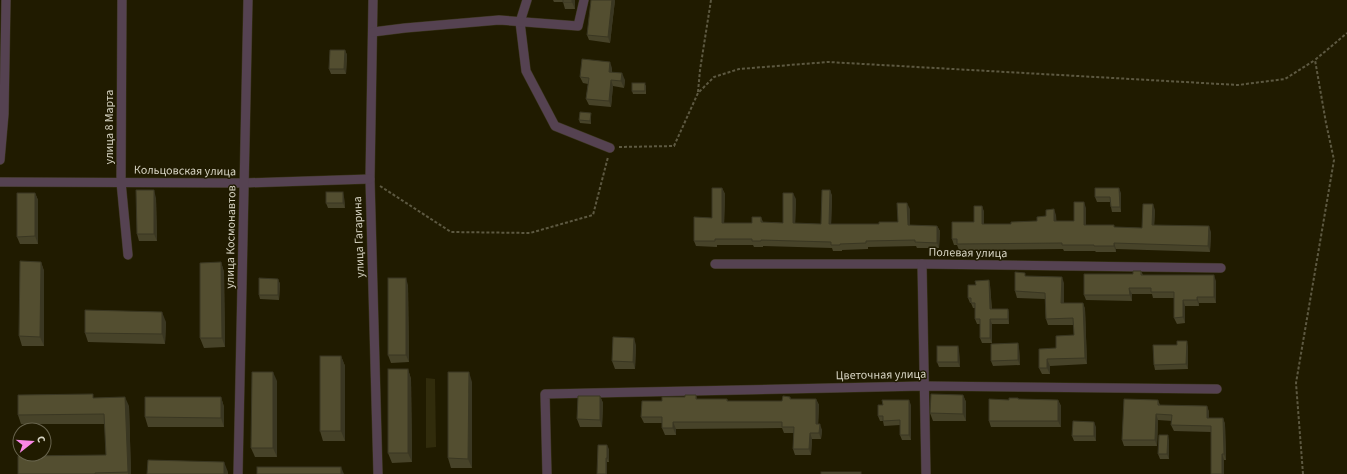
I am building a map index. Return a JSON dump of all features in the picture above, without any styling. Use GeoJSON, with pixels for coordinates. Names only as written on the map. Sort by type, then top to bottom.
{"type":"FeatureCollection","features":[{"type":"Feature","properties":{"kind":"street"},"geometry":{"type":"LineString","coordinates":[[0,160],[4,114],[6,0]]}},
{"type":"Feature","properties":{"kind":"street","name":"улица 8 Марта"},"geometry":{"type":"LineString","coordinates":[[122,0],[121,182],[128,255]]}},
{"type":"Feature","properties":{"kind":"street","name":"улица Космонавтов"},"geometry":{"type":"LineString","coordinates":[[238,474],[248,0]]}},
{"type":"Feature","properties":{"kind":"street","name":"улица Гагарина"},"geometry":{"type":"LineString","coordinates":[[373,0],[370,179],[378,474]]}},
{"type":"Feature","properties":{"kind":"street"},"geometry":{"type":"LineString","coordinates":[[527,0],[520,22],[526,71],[555,126],[610,148]]}},
{"type":"Feature","properties":{"kind":"street"},"geometry":{"type":"LineString","coordinates":[[373,32],[499,20],[578,26],[584,0]]}},
{"type":"Feature","properties":{"kind":"street","name":"Кольцовская улица"},"geometry":{"type":"LineString","coordinates":[[0,182],[244,183],[370,179]]}},
{"type":"Feature","properties":{"kind":"street","name":"Полевая улица"},"geometry":{"type":"LineString","coordinates":[[715,264],[922,264],[1221,268]]}},
{"type":"Feature","properties":{"kind":"street"},"geometry":{"type":"LineString","coordinates":[[922,264],[926,474]]}},
{"type":"Feature","properties":{"kind":"street","name":"Цветочная улица"},"geometry":{"type":"LineString","coordinates":[[547,474],[545,394],[924,386],[1217,389]]}},
{"type":"Feature","properties":{"kind":"path"},"geometry":{"type":"LineString","coordinates":[[370,179],[450,232],[530,233],[593,215],[610,148],[674,146],[698,93],[700,70],[711,0]]}},
{"type":"Feature","properties":{"kind":"path"},"geometry":{"type":"LineString","coordinates":[[698,93],[714,77],[739,69],[828,62],[1238,84],[1285,79],[1315,60],[1347,34]]}},
{"type":"Feature","properties":{"kind":"path"},"geometry":{"type":"LineString","coordinates":[[1303,474],[1296,383],[1334,160],[1315,60]]}},
{"type":"Feature","properties":{"kind":"shaded area"},"geometry":{"type":"Polygon","coordinates":[[[426,378],[435,379],[436,447],[426,448],[426,378]]]}},
{"type":"Feature","properties":{"kind":"building"},"geometry":{"type":"Polygon","coordinates":[[[563,0],[572,0],[572,2],[563,2],[563,0]]]}},
{"type":"Feature","properties":{"kind":"building"},"geometry":{"type":"Polygon","coordinates":[[[591,0],[612,0],[608,37],[587,35],[591,0]]]}},
{"type":"Feature","properties":{"kind":"building"},"geometry":{"type":"Polygon","coordinates":[[[330,50],[345,50],[344,69],[329,69],[330,50]]]}},
{"type":"Feature","properties":{"kind":"building"},"geometry":{"type":"Polygon","coordinates":[[[582,59],[610,62],[609,72],[622,73],[621,81],[611,80],[609,101],[586,99],[589,78],[580,77],[582,59]]]}},
{"type":"Feature","properties":{"kind":"building"},"geometry":{"type":"Polygon","coordinates":[[[632,83],[645,83],[645,91],[632,91],[632,83]]]}},
{"type":"Feature","properties":{"kind":"building"},"geometry":{"type":"Polygon","coordinates":[[[580,112],[591,113],[590,121],[579,120],[580,112]]]}},
{"type":"Feature","properties":{"kind":"building"},"geometry":{"type":"Polygon","coordinates":[[[712,188],[722,188],[722,223],[752,223],[752,217],[761,217],[761,222],[783,223],[783,193],[793,193],[793,223],[821,224],[822,190],[830,190],[829,224],[879,224],[879,222],[898,222],[897,203],[907,203],[908,225],[937,226],[937,243],[915,242],[915,240],[866,241],[866,243],[831,245],[831,242],[752,241],[752,239],[715,239],[715,241],[694,241],[694,217],[712,218],[712,188]]]}},
{"type":"Feature","properties":{"kind":"building"},"geometry":{"type":"Polygon","coordinates":[[[1095,188],[1119,188],[1120,207],[1111,207],[1110,197],[1095,197],[1095,188]]]}},
{"type":"Feature","properties":{"kind":"building"},"geometry":{"type":"Polygon","coordinates":[[[136,190],[154,190],[154,234],[137,234],[136,190]]]}},
{"type":"Feature","properties":{"kind":"building"},"geometry":{"type":"Polygon","coordinates":[[[326,192],[343,192],[343,203],[326,203],[326,192]]]}},
{"type":"Feature","properties":{"kind":"building"},"geometry":{"type":"Polygon","coordinates":[[[17,193],[35,193],[35,236],[17,237],[17,193]]]}},
{"type":"Feature","properties":{"kind":"building"},"geometry":{"type":"Polygon","coordinates":[[[1074,202],[1084,202],[1084,225],[1114,225],[1114,227],[1142,228],[1143,204],[1153,204],[1152,225],[1209,226],[1208,246],[1114,243],[1114,246],[1062,245],[1062,243],[957,244],[957,239],[952,239],[952,222],[974,222],[974,206],[982,206],[982,224],[1011,224],[1011,222],[1037,221],[1037,217],[1046,216],[1046,210],[1054,209],[1054,221],[1074,221],[1074,202]]]}},
{"type":"Feature","properties":{"kind":"building"},"geometry":{"type":"Polygon","coordinates":[[[20,261],[41,262],[40,337],[19,336],[20,261]]]}},
{"type":"Feature","properties":{"kind":"building"},"geometry":{"type":"Polygon","coordinates":[[[221,262],[222,338],[200,338],[200,263],[221,262]]]}},
{"type":"Feature","properties":{"kind":"building"},"geometry":{"type":"Polygon","coordinates":[[[1133,271],[1141,271],[1141,275],[1214,275],[1214,297],[1197,297],[1197,300],[1183,300],[1183,317],[1174,318],[1174,292],[1151,292],[1151,288],[1129,288],[1130,295],[1084,295],[1084,274],[1133,274],[1133,271]]]}},
{"type":"Feature","properties":{"kind":"building"},"geometry":{"type":"Polygon","coordinates":[[[1015,272],[1025,273],[1025,276],[1062,277],[1061,303],[1083,303],[1085,358],[1047,359],[1047,368],[1039,368],[1039,349],[1056,348],[1056,336],[1074,335],[1073,318],[1046,319],[1045,293],[1015,291],[1015,272]]]}},
{"type":"Feature","properties":{"kind":"building"},"geometry":{"type":"Polygon","coordinates":[[[259,278],[278,279],[278,295],[259,295],[259,278]]]}},
{"type":"Feature","properties":{"kind":"building"},"geometry":{"type":"Polygon","coordinates":[[[388,278],[406,278],[406,355],[388,355],[388,278]]]}},
{"type":"Feature","properties":{"kind":"building"},"geometry":{"type":"Polygon","coordinates":[[[989,280],[990,309],[1008,309],[1008,319],[990,319],[990,338],[980,338],[980,319],[975,319],[975,303],[971,303],[971,298],[968,298],[968,285],[976,285],[975,281],[989,280]]]}},
{"type":"Feature","properties":{"kind":"building"},"geometry":{"type":"Polygon","coordinates":[[[85,310],[162,312],[162,334],[85,333],[85,310]]]}},
{"type":"Feature","properties":{"kind":"building"},"geometry":{"type":"Polygon","coordinates":[[[613,337],[634,338],[633,362],[612,361],[613,337]]]}},
{"type":"Feature","properties":{"kind":"building"},"geometry":{"type":"Polygon","coordinates":[[[1177,341],[1187,341],[1186,364],[1154,365],[1153,345],[1177,345],[1177,341]]]}},
{"type":"Feature","properties":{"kind":"building"},"geometry":{"type":"Polygon","coordinates":[[[1018,343],[1018,360],[991,361],[991,344],[1018,343]]]}},
{"type":"Feature","properties":{"kind":"building"},"geometry":{"type":"Polygon","coordinates":[[[937,346],[958,346],[958,362],[937,362],[937,346]]]}},
{"type":"Feature","properties":{"kind":"building"},"geometry":{"type":"Polygon","coordinates":[[[320,356],[341,356],[341,431],[320,431],[320,356]]]}},
{"type":"Feature","properties":{"kind":"building"},"geometry":{"type":"Polygon","coordinates":[[[388,369],[408,369],[408,453],[388,453],[388,369]]]}},
{"type":"Feature","properties":{"kind":"building"},"geometry":{"type":"Polygon","coordinates":[[[252,372],[273,372],[273,448],[251,448],[252,372]]]}},
{"type":"Feature","properties":{"kind":"building"},"geometry":{"type":"Polygon","coordinates":[[[448,372],[469,372],[468,459],[448,458],[448,372]]]}},
{"type":"Feature","properties":{"kind":"building"},"geometry":{"type":"Polygon","coordinates":[[[93,394],[93,398],[125,397],[128,472],[95,474],[18,474],[18,462],[52,462],[52,456],[106,455],[104,414],[18,415],[18,395],[93,394]]]}},
{"type":"Feature","properties":{"kind":"building"},"geometry":{"type":"Polygon","coordinates":[[[931,394],[963,395],[963,414],[930,413],[931,394]]]}},
{"type":"Feature","properties":{"kind":"building"},"geometry":{"type":"Polygon","coordinates":[[[685,395],[696,395],[696,399],[727,399],[727,401],[782,401],[783,396],[790,397],[790,399],[816,399],[816,424],[820,424],[819,433],[810,433],[809,449],[793,449],[794,427],[782,427],[782,422],[673,422],[673,428],[662,428],[662,417],[641,417],[642,401],[662,401],[662,397],[685,397],[685,395]]]}},
{"type":"Feature","properties":{"kind":"building"},"geometry":{"type":"Polygon","coordinates":[[[578,396],[600,396],[600,420],[577,419],[578,396]]]}},
{"type":"Feature","properties":{"kind":"building"},"geometry":{"type":"Polygon","coordinates":[[[145,397],[221,397],[221,418],[145,417],[145,397]]]}},
{"type":"Feature","properties":{"kind":"building"},"geometry":{"type":"Polygon","coordinates":[[[1009,398],[1058,400],[1058,421],[989,421],[989,399],[1009,400],[1009,398]]]}},
{"type":"Feature","properties":{"kind":"building"},"geometry":{"type":"Polygon","coordinates":[[[1124,399],[1158,400],[1158,405],[1207,406],[1207,418],[1223,418],[1224,454],[1222,454],[1222,474],[1211,474],[1211,426],[1171,425],[1172,415],[1156,414],[1155,440],[1122,440],[1124,399]]]}},
{"type":"Feature","properties":{"kind":"building"},"geometry":{"type":"Polygon","coordinates":[[[882,400],[909,400],[909,435],[900,435],[900,420],[883,421],[883,416],[878,416],[878,405],[883,405],[882,400]]]}},
{"type":"Feature","properties":{"kind":"building"},"geometry":{"type":"Polygon","coordinates":[[[1073,421],[1094,422],[1094,436],[1072,436],[1073,421]]]}},
{"type":"Feature","properties":{"kind":"building"},"geometry":{"type":"Polygon","coordinates":[[[1159,435],[1168,435],[1167,454],[1158,454],[1159,435]]]}},
{"type":"Feature","properties":{"kind":"building"},"geometry":{"type":"Polygon","coordinates":[[[598,445],[607,445],[606,474],[597,474],[598,445]]]}},
{"type":"Feature","properties":{"kind":"building"},"geometry":{"type":"Polygon","coordinates":[[[148,460],[224,462],[224,474],[147,474],[148,460]]]}},
{"type":"Feature","properties":{"kind":"building"},"geometry":{"type":"Polygon","coordinates":[[[257,467],[341,467],[341,474],[257,474],[257,467]]]}},
{"type":"Feature","properties":{"kind":"building"},"geometry":{"type":"Polygon","coordinates":[[[821,472],[861,472],[861,474],[821,474],[821,472]]]}}]}
